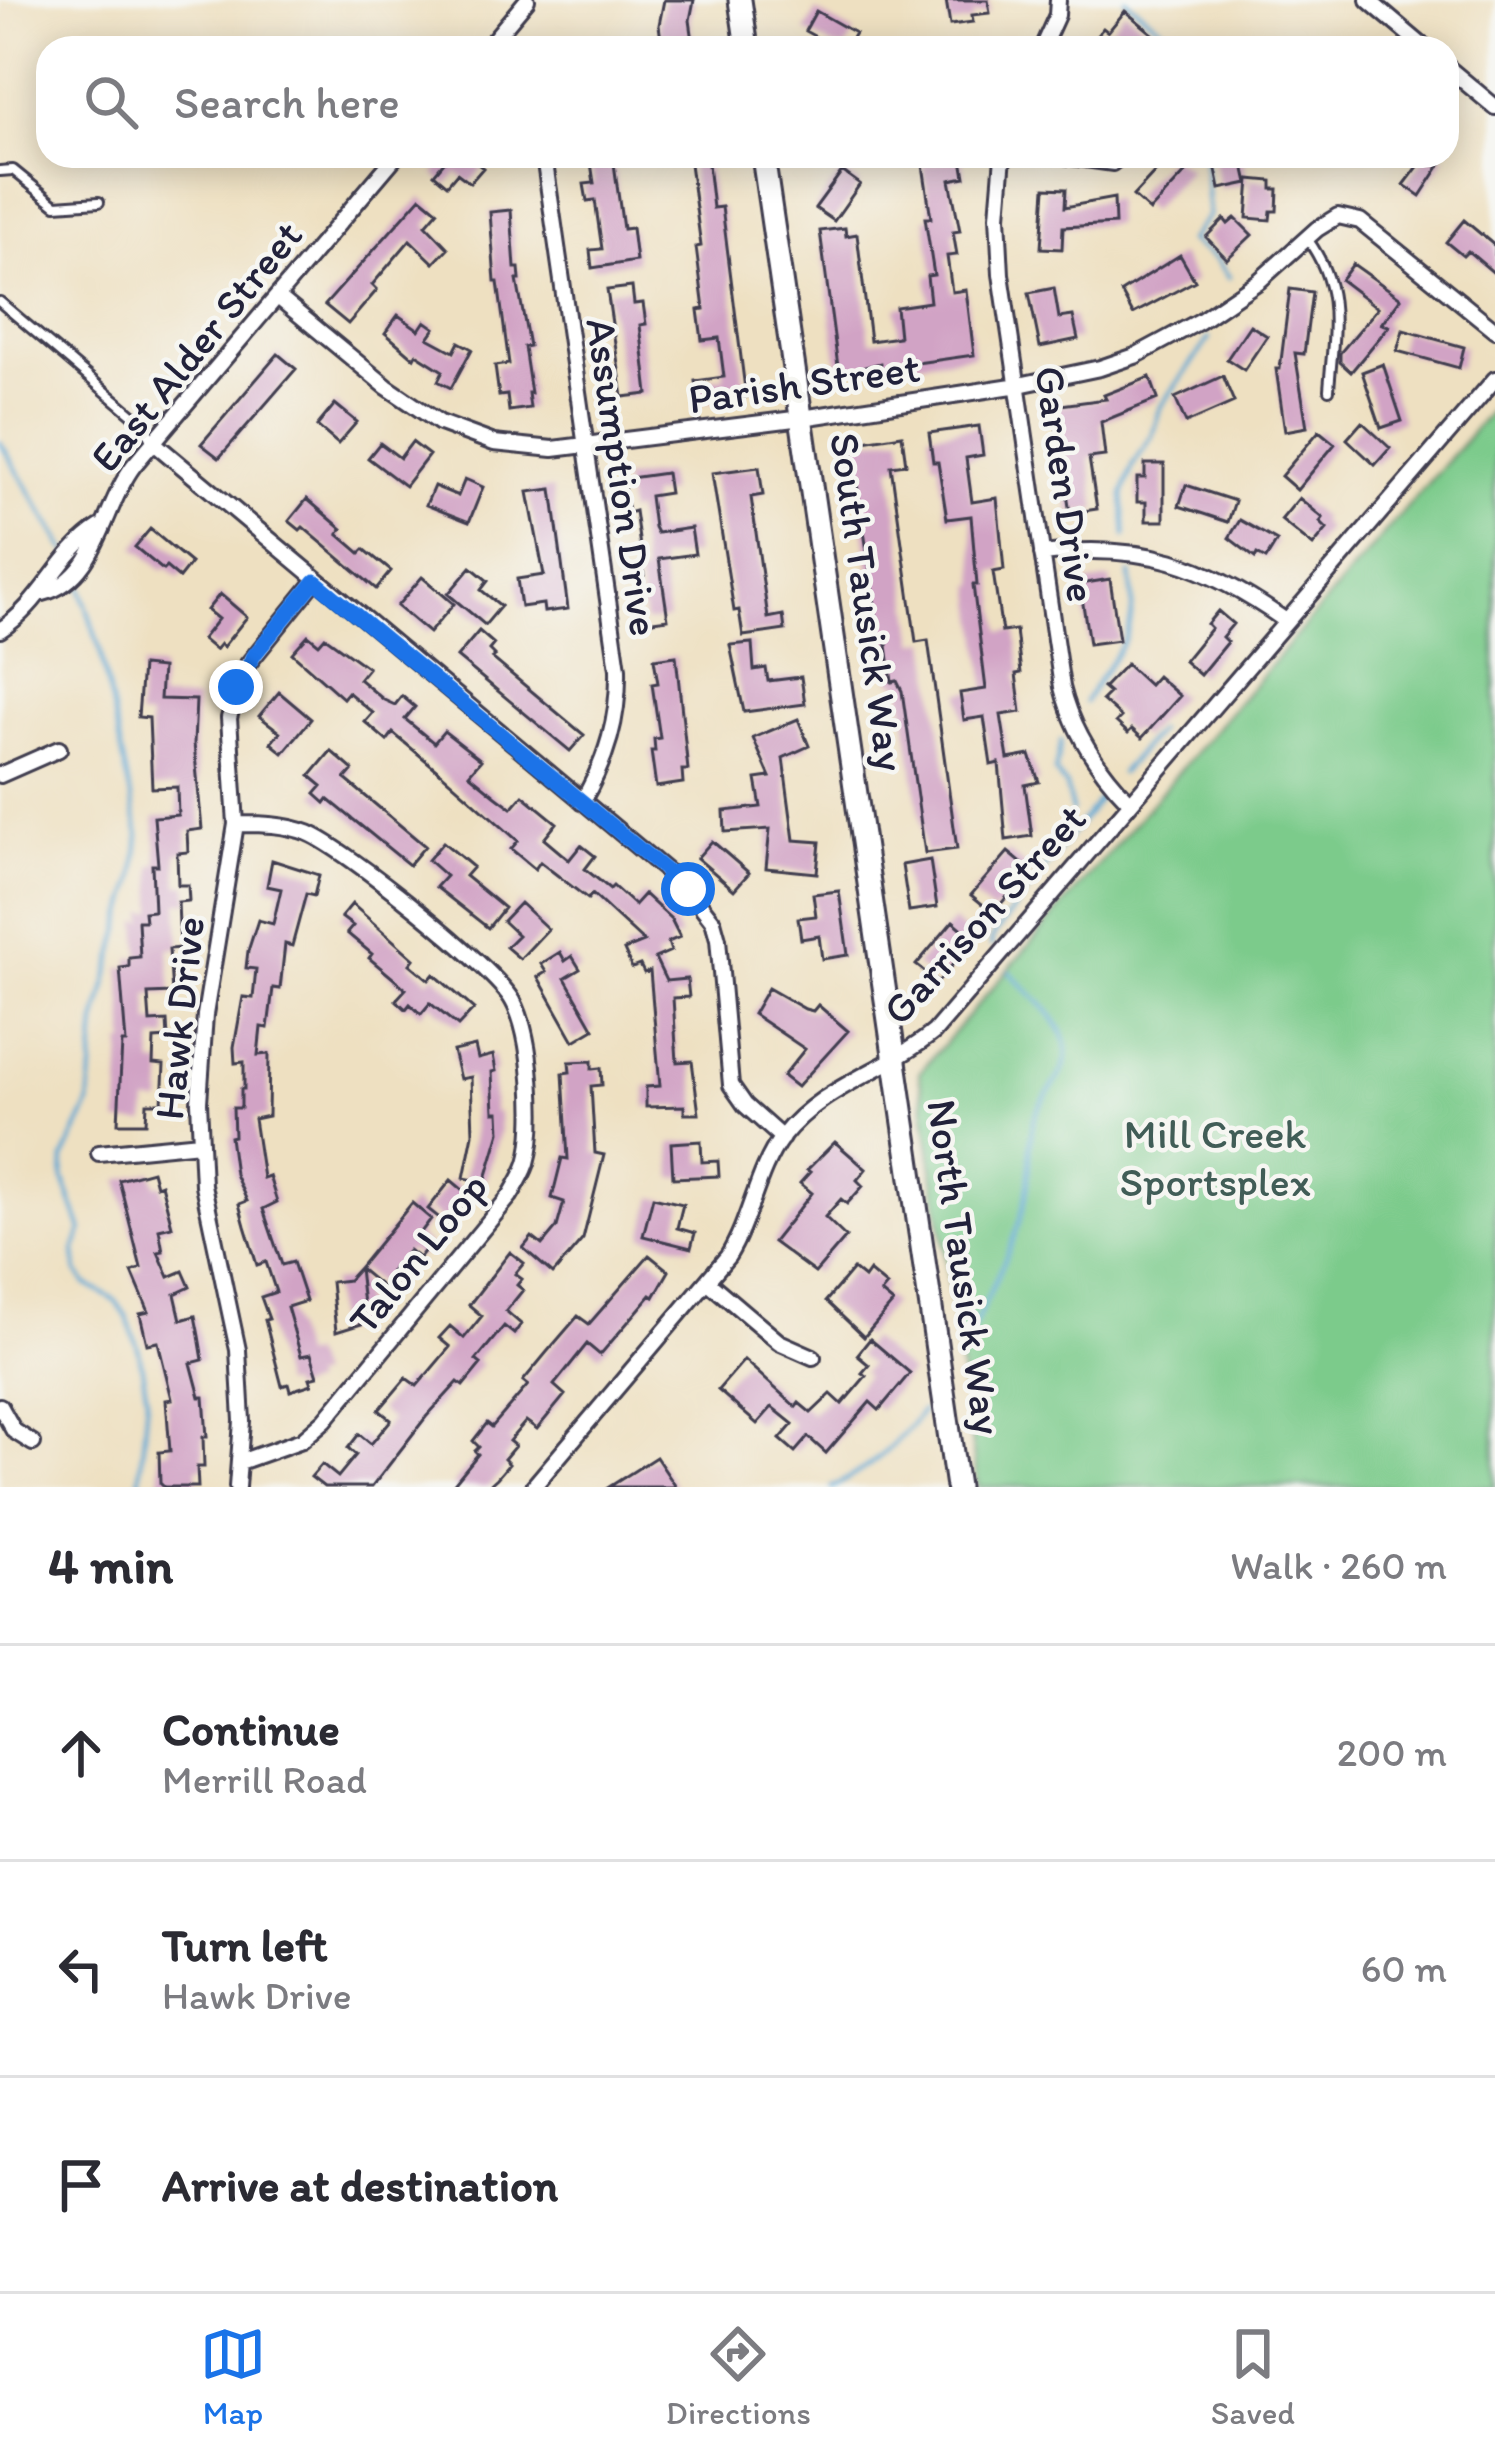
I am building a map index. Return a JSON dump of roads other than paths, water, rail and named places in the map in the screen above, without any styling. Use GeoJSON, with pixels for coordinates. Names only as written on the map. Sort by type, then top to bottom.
{"type":"FeatureCollection","features":[{"type":"Feature","properties":{"kind":"main road"},"geometry":{"type":"LineString","coordinates":[[740,0],[746,36]]}},
{"type":"Feature","properties":{"kind":"main road","name":"South Tausick Way"},"geometry":{"type":"LineString","coordinates":[[765,168],[895,1059]]}},
{"type":"Feature","properties":{"kind":"main road","name":"North Tausick Way"},"geometry":{"type":"LineString","coordinates":[[895,1059],[957,1487]]}},
{"type":"Feature","properties":{"kind":"street"},"geometry":{"type":"LineString","coordinates":[[497,36],[527,0]]}},
{"type":"Feature","properties":{"kind":"street"},"geometry":{"type":"LineString","coordinates":[[1047,36],[1058,0]]}},
{"type":"Feature","properties":{"kind":"street"},"geometry":{"type":"LineString","coordinates":[[1367,0],[1410,36]]}},
{"type":"Feature","properties":{"kind":"street"},"geometry":{"type":"LineString","coordinates":[[1459,77],[1495,107]]}},
{"type":"Feature","properties":{"kind":"street","name":"East Alder Street"},"geometry":{"type":"LineString","coordinates":[[0,630],[83,566],[123,480],[386,168]]}},
{"type":"Feature","properties":{"kind":"street","name":"Assumption Drive"},"geometry":{"type":"LineString","coordinates":[[546,168],[618,669],[608,748],[583,802]]}},
{"type":"Feature","properties":{"kind":"street","name":"Garden Drive"},"geometry":{"type":"LineString","coordinates":[[1003,168],[998,243],[1062,687],[1073,724],[1099,766],[1129,801]]}},
{"type":"Feature","properties":{"kind":"street","name":"Parish Street"},"geometry":{"type":"LineString","coordinates":[[278,297],[387,387],[440,423],[466,435],[523,448],[583,446],[802,418],[1100,368],[1170,339],[1259,281],[1339,216],[1360,221],[1495,330]]}},
{"type":"Feature","properties":{"kind":"street","name":"Garrison Street"},"geometry":{"type":"LineString","coordinates":[[533,1487],[742,1233],[771,1154],[782,1138],[831,1091],[895,1059],[934,1032],[1495,379]]}},
{"type":"Feature","properties":{"kind":"street"},"geometry":{"type":"LineString","coordinates":[[153,442],[688,889],[713,921],[721,960],[731,1084],[745,1105],[782,1138]]}},
{"type":"Feature","properties":{"kind":"street"},"geometry":{"type":"LineString","coordinates":[[1042,554],[1103,549],[1167,557],[1229,584],[1286,621]]}},
{"type":"Feature","properties":{"kind":"street","name":"Hawk Drive"},"geometry":{"type":"LineString","coordinates":[[237,1487],[242,1421],[238,1350],[211,1225],[200,1143],[206,1015],[236,824],[230,718],[236,687],[255,654],[315,581]]}},
{"type":"Feature","properties":{"kind":"street"},"geometry":{"type":"LineString","coordinates":[[0,775],[59,748]]}},
{"type":"Feature","properties":{"kind":"street","name":"Talon Loop"},"geometry":{"type":"LineString","coordinates":[[236,824],[270,824],[331,844],[494,974],[515,1003],[527,1046],[531,1139],[526,1167],[510,1196],[325,1420],[302,1440],[240,1462]]}},
{"type":"Feature","properties":{"kind":"street"},"geometry":{"type":"LineString","coordinates":[[99,1153],[200,1143]]}},
{"type":"Feature","properties":{"kind":"street"},"geometry":{"type":"LineString","coordinates":[[707,1281],[779,1342],[813,1358]]}},
{"type":"Feature","properties":{"kind":"street"},"geometry":{"type":"LineString","coordinates":[[0,1406],[14,1431],[33,1443]]}},
{"type":"Feature","properties":{"kind":"lane"},"geometry":{"type":"LineString","coordinates":[[0,171],[13,170],[56,205],[99,202]]}},
{"type":"Feature","properties":{"kind":"lane"},"geometry":{"type":"LineString","coordinates":[[1307,238],[1325,264],[1332,293],[1329,390]]}},
{"type":"Feature","properties":{"kind":"lane"},"geometry":{"type":"LineString","coordinates":[[0,302],[146,425],[153,442]]}},
{"type":"Feature","properties":{"kind":"waterway"},"geometry":{"type":"LineString","coordinates":[[1126,0],[1170,36]]}},
{"type":"Feature","properties":{"kind":"waterway"},"geometry":{"type":"LineString","coordinates":[[1205,168],[1209,215],[1189,241],[1216,259],[1229,277]]}},
{"type":"Feature","properties":{"kind":"waterway"},"geometry":{"type":"LineString","coordinates":[[1126,536],[1123,495],[1133,465],[1152,436],[1160,408],[1209,339]]}},
{"type":"Feature","properties":{"kind":"waterway"},"geometry":{"type":"LineString","coordinates":[[0,442],[66,551]]}},
{"type":"Feature","properties":{"kind":"waterway"},"geometry":{"type":"LineString","coordinates":[[1085,702],[1128,630],[1130,574]]}},
{"type":"Feature","properties":{"kind":"waterway"},"geometry":{"type":"LineString","coordinates":[[78,578],[100,650],[139,835],[135,876],[96,1023],[89,1105],[64,1158],[63,1177],[82,1230],[75,1251],[77,1272],[86,1284],[116,1301],[139,1351],[147,1398],[139,1487]]}},
{"type":"Feature","properties":{"kind":"waterway"},"geometry":{"type":"LineString","coordinates":[[1121,773],[1157,731]]}},
{"type":"Feature","properties":{"kind":"waterway"},"geometry":{"type":"LineString","coordinates":[[1061,741],[1055,772],[1066,786],[1072,811]]}},
{"type":"Feature","properties":{"kind":"waterway"},"geometry":{"type":"LineString","coordinates":[[1074,831],[1104,793]]}},
{"type":"Feature","properties":{"kind":"waterway"},"geometry":{"type":"LineString","coordinates":[[991,946],[992,938],[1071,834]]}},
{"type":"Feature","properties":{"kind":"waterway"},"geometry":{"type":"LineString","coordinates":[[962,1356],[1015,1234],[1027,1192],[1034,1119],[1066,1062],[1061,1030],[1010,972]]}},
{"type":"Feature","properties":{"kind":"waterway"},"geometry":{"type":"LineString","coordinates":[[832,1487],[882,1455],[922,1411]]}},
{"type":"Feature","properties":{"kind":"park label","name":"Mill Creek Sportsplex"},"geometry":{"type":"Point","coordinates":[1215,1157]}}]}
